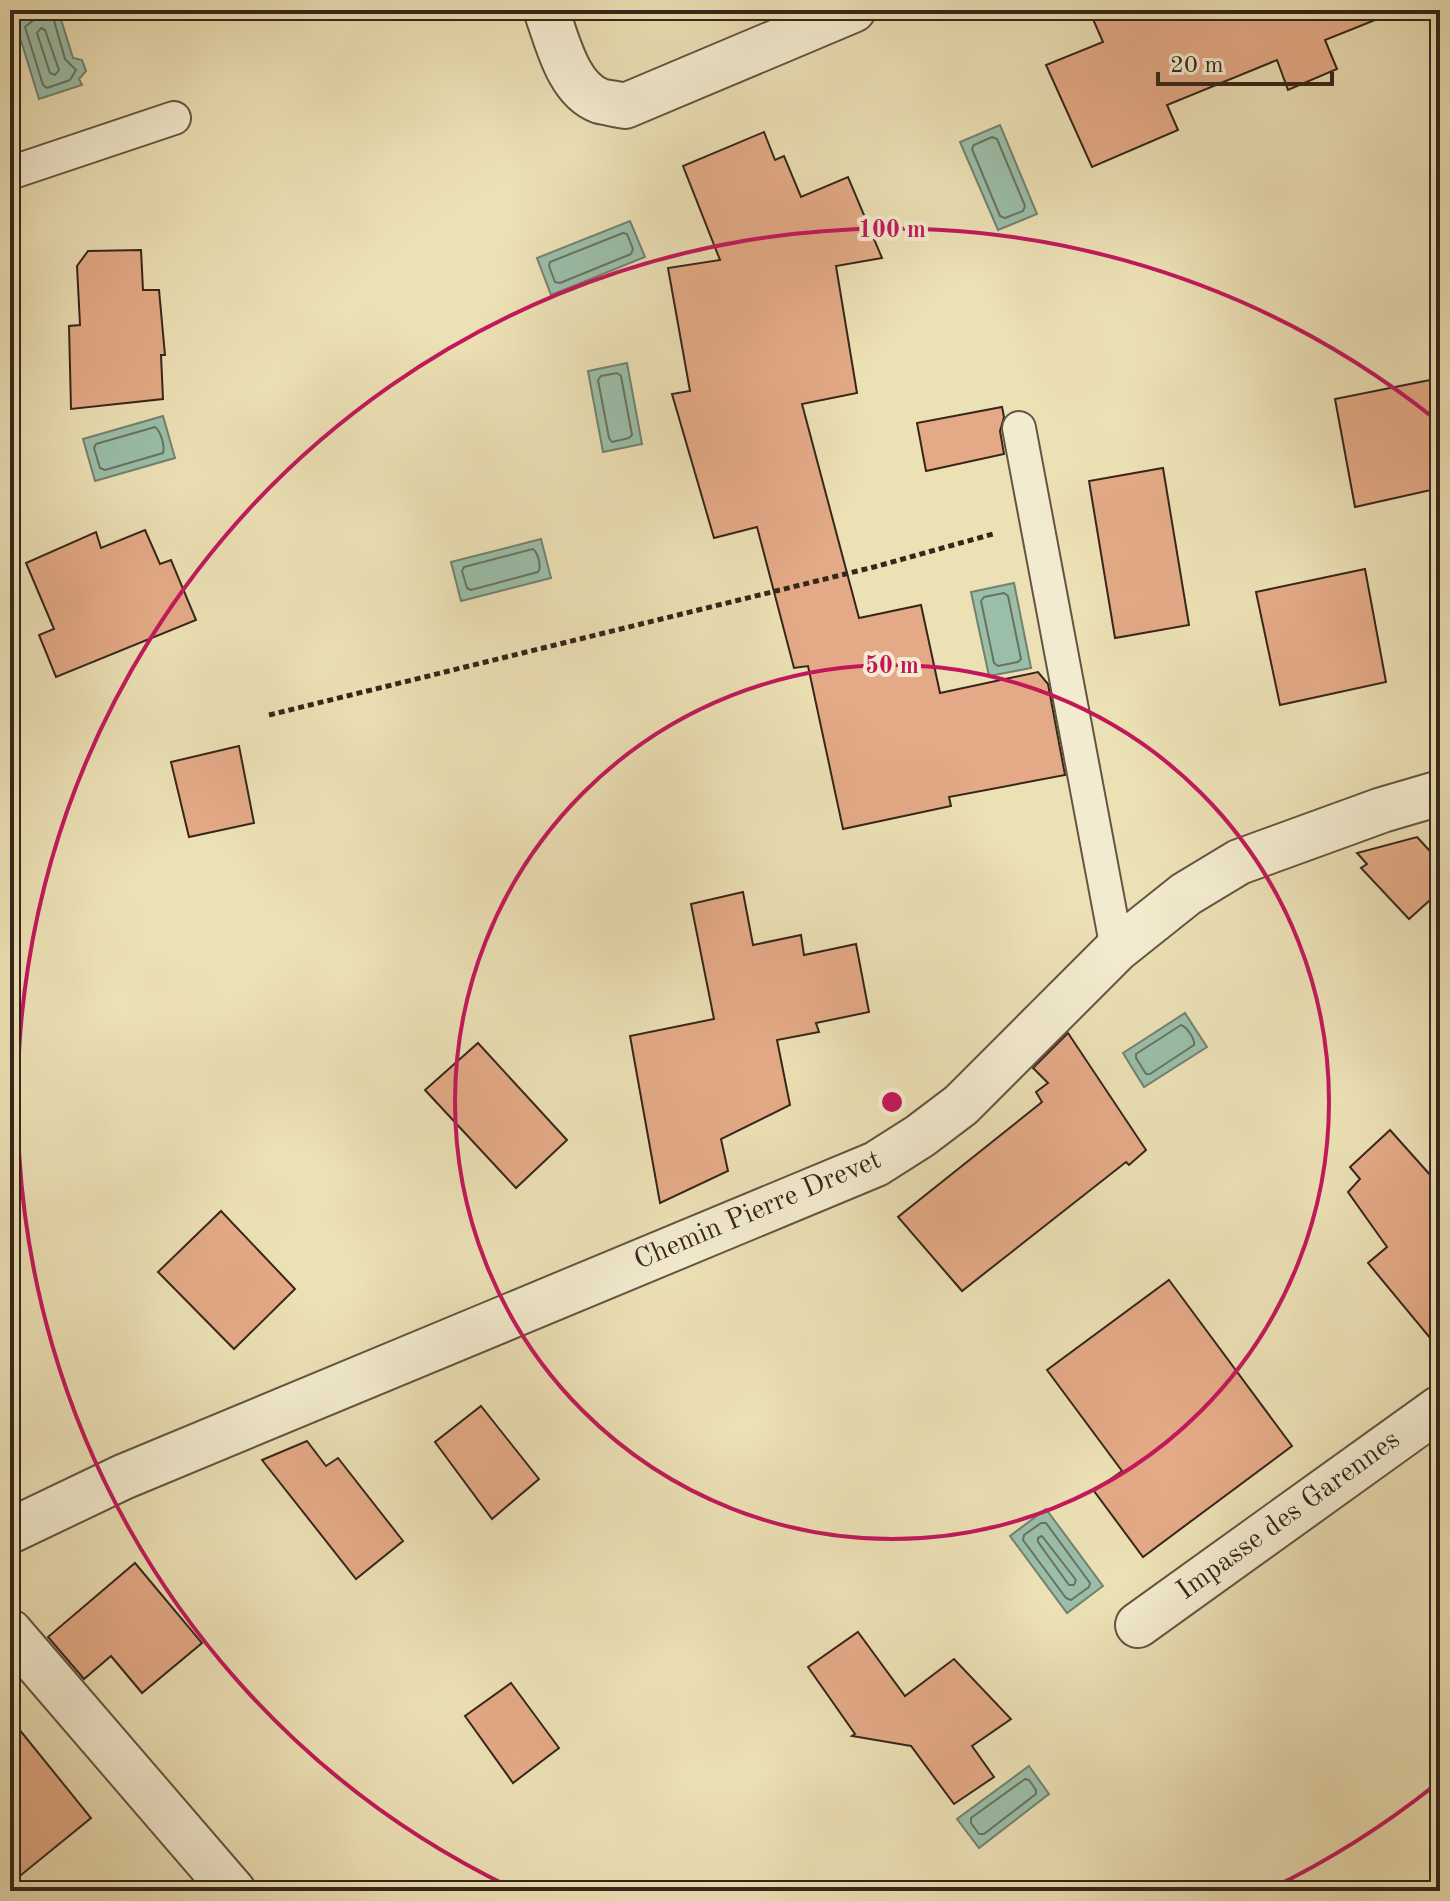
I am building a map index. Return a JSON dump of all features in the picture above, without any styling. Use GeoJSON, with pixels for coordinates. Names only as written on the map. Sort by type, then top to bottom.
{"type":"FeatureCollection","features":[{"type":"Feature","properties":{"kind":"street"},"geometry":{"type":"LineString","coordinates":[[546,10],[563,58],[578,84],[597,100],[625,106],[853,10]]}},
{"type":"Feature","properties":{"kind":"street","name":"Chemin Pierre Drevet"},"geometry":{"type":"LineString","coordinates":[[10,1531],[123,1477],[876,1164],[961,1105],[1117,949],[1186,894],[1239,862],[1436,799]]}},
{"type":"Feature","properties":{"kind":"street","name":"Impasse des Garennes"},"geometry":{"type":"LineString","coordinates":[[1138,1625],[1440,1408]]}},
{"type":"Feature","properties":{"kind":"street"},"geometry":{"type":"LineString","coordinates":[[10,1632],[233,1891]]}},
{"type":"Feature","properties":{"kind":"lane"},"geometry":{"type":"LineString","coordinates":[[10,173],[174,118]]}},
{"type":"Feature","properties":{"kind":"lane"},"geometry":{"type":"LineString","coordinates":[[1019,428],[1117,949]]}},
{"type":"Feature","properties":{"kind":"path"},"geometry":{"type":"LineString","coordinates":[[269,715],[874,567],[1037,522]]}},
{"type":"Feature","properties":{"kind":"water"},"geometry":{"type":"Polygon","coordinates":[[[42,10],[58,10],[73,58],[82,60],[86,71],[79,79],[82,85],[39,99],[14,18],[42,10]]]}},
{"type":"Feature","properties":{"kind":"water"},"geometry":{"type":"Polygon","coordinates":[[[1000,125],[1037,214],[998,230],[960,142],[1000,125]]]}},
{"type":"Feature","properties":{"kind":"water"},"geometry":{"type":"Polygon","coordinates":[[[630,221],[645,257],[551,295],[537,258],[630,221]]]}},
{"type":"Feature","properties":{"kind":"water"},"geometry":{"type":"Polygon","coordinates":[[[627,363],[642,444],[603,452],[588,371],[627,363]]]}},
{"type":"Feature","properties":{"kind":"water"},"geometry":{"type":"Polygon","coordinates":[[[163,416],[175,458],[95,481],[83,439],[163,416]]]}},
{"type":"Feature","properties":{"kind":"water"},"geometry":{"type":"Polygon","coordinates":[[[541,539],[551,578],[461,601],[451,562],[541,539]]]}},
{"type":"Feature","properties":{"kind":"water"},"geometry":{"type":"Polygon","coordinates":[[[1014,583],[1031,668],[989,676],[971,592],[1014,583]]]}},
{"type":"Feature","properties":{"kind":"water"},"geometry":{"type":"Polygon","coordinates":[[[1185,1013],[1207,1047],[1144,1087],[1123,1053],[1185,1013]]]}},
{"type":"Feature","properties":{"kind":"water"},"geometry":{"type":"Polygon","coordinates":[[[1046,1509],[1103,1586],[1067,1613],[1010,1536],[1046,1509]]]}},
{"type":"Feature","properties":{"kind":"water"},"geometry":{"type":"Polygon","coordinates":[[[1029,1766],[1049,1794],[979,1848],[957,1819],[1029,1766]]]}},
{"type":"Feature","properties":{"kind":"building"},"geometry":{"type":"Polygon","coordinates":[[[1089,10],[1395,12],[1325,40],[1337,69],[1288,90],[1277,60],[1167,105],[1178,130],[1092,167],[1046,65],[1103,42],[1089,10]]]}},
{"type":"Feature","properties":{"kind":"building"},"geometry":{"type":"Polygon","coordinates":[[[764,132],[775,160],[784,156],[801,197],[848,177],[882,258],[836,266],[857,393],[802,404],[859,618],[921,605],[940,693],[1038,672],[1048,684],[1065,775],[949,797],[951,806],[843,829],[808,666],[794,668],[757,527],[714,538],[672,394],[690,391],[668,268],[720,260],[683,166],[764,132]]]}},
{"type":"Feature","properties":{"kind":"building"},"geometry":{"type":"Polygon","coordinates":[[[141,250],[143,290],[159,290],[165,355],[161,355],[163,399],[71,409],[69,326],[80,325],[77,266],[88,251],[141,250]]]}},
{"type":"Feature","properties":{"kind":"building"},"geometry":{"type":"Polygon","coordinates":[[[1440,378],[1440,488],[1355,507],[1335,399],[1440,378]]]}},
{"type":"Feature","properties":{"kind":"building"},"geometry":{"type":"Polygon","coordinates":[[[1002,407],[1004,417],[1000,431],[1004,454],[926,471],[917,423],[1002,407]]]}},
{"type":"Feature","properties":{"kind":"building"},"geometry":{"type":"Polygon","coordinates":[[[1163,468],[1189,625],[1115,638],[1089,481],[1163,468]]]}},
{"type":"Feature","properties":{"kind":"building"},"geometry":{"type":"Polygon","coordinates":[[[145,530],[160,564],[171,560],[196,620],[56,677],[39,635],[54,629],[26,563],[96,532],[101,548],[145,530]]]}},
{"type":"Feature","properties":{"kind":"building"},"geometry":{"type":"Polygon","coordinates":[[[1365,569],[1386,682],[1280,705],[1256,592],[1365,569]]]}},
{"type":"Feature","properties":{"kind":"building"},"geometry":{"type":"Polygon","coordinates":[[[239,746],[254,823],[189,837],[171,762],[239,746]]]}},
{"type":"Feature","properties":{"kind":"building"},"geometry":{"type":"Polygon","coordinates":[[[1417,837],[1440,862],[1440,891],[1409,919],[1361,868],[1367,864],[1357,853],[1417,837]]]}},
{"type":"Feature","properties":{"kind":"building"},"geometry":{"type":"Polygon","coordinates":[[[743,892],[753,945],[801,935],[804,955],[856,944],[869,1012],[816,1023],[819,1032],[777,1040],[790,1105],[721,1139],[728,1171],[660,1203],[630,1036],[714,1019],[691,904],[743,892]]]}},
{"type":"Feature","properties":{"kind":"building"},"geometry":{"type":"Polygon","coordinates":[[[1068,1033],[1146,1150],[1129,1165],[1126,1162],[962,1291],[898,1217],[1042,1102],[1036,1092],[1048,1083],[1033,1068],[1068,1033]]]}},
{"type":"Feature","properties":{"kind":"building"},"geometry":{"type":"Polygon","coordinates":[[[478,1043],[567,1140],[516,1188],[425,1090],[478,1043]]]}},
{"type":"Feature","properties":{"kind":"building"},"geometry":{"type":"Polygon","coordinates":[[[1390,1130],[1440,1186],[1440,1350],[1368,1263],[1387,1247],[1348,1192],[1360,1179],[1350,1167],[1390,1130]]]}},
{"type":"Feature","properties":{"kind":"building"},"geometry":{"type":"Polygon","coordinates":[[[221,1211],[295,1289],[234,1349],[158,1272],[221,1211]]]}},
{"type":"Feature","properties":{"kind":"building"},"geometry":{"type":"Polygon","coordinates":[[[1169,1280],[1292,1446],[1143,1557],[1094,1491],[1122,1471],[1047,1370],[1169,1280]]]}},
{"type":"Feature","properties":{"kind":"building"},"geometry":{"type":"Polygon","coordinates":[[[481,1406],[539,1479],[492,1519],[435,1442],[481,1406]]]}},
{"type":"Feature","properties":{"kind":"building"},"geometry":{"type":"Polygon","coordinates":[[[307,1441],[326,1466],[338,1458],[403,1541],[356,1579],[262,1460],[307,1441]]]}},
{"type":"Feature","properties":{"kind":"building"},"geometry":{"type":"Polygon","coordinates":[[[135,1563],[202,1643],[142,1693],[111,1656],[84,1679],[48,1637],[135,1563]]]}},
{"type":"Feature","properties":{"kind":"building"},"geometry":{"type":"Polygon","coordinates":[[[858,1632],[905,1696],[954,1659],[1011,1719],[972,1746],[994,1777],[954,1804],[911,1746],[852,1736],[855,1734],[808,1667],[858,1632]]]}},
{"type":"Feature","properties":{"kind":"building"},"geometry":{"type":"Polygon","coordinates":[[[511,1683],[559,1748],[513,1783],[465,1716],[511,1683]]]}},
{"type":"Feature","properties":{"kind":"building"},"geometry":{"type":"Polygon","coordinates":[[[10,1718],[91,1818],[10,1884],[10,1718]]]}}]}
